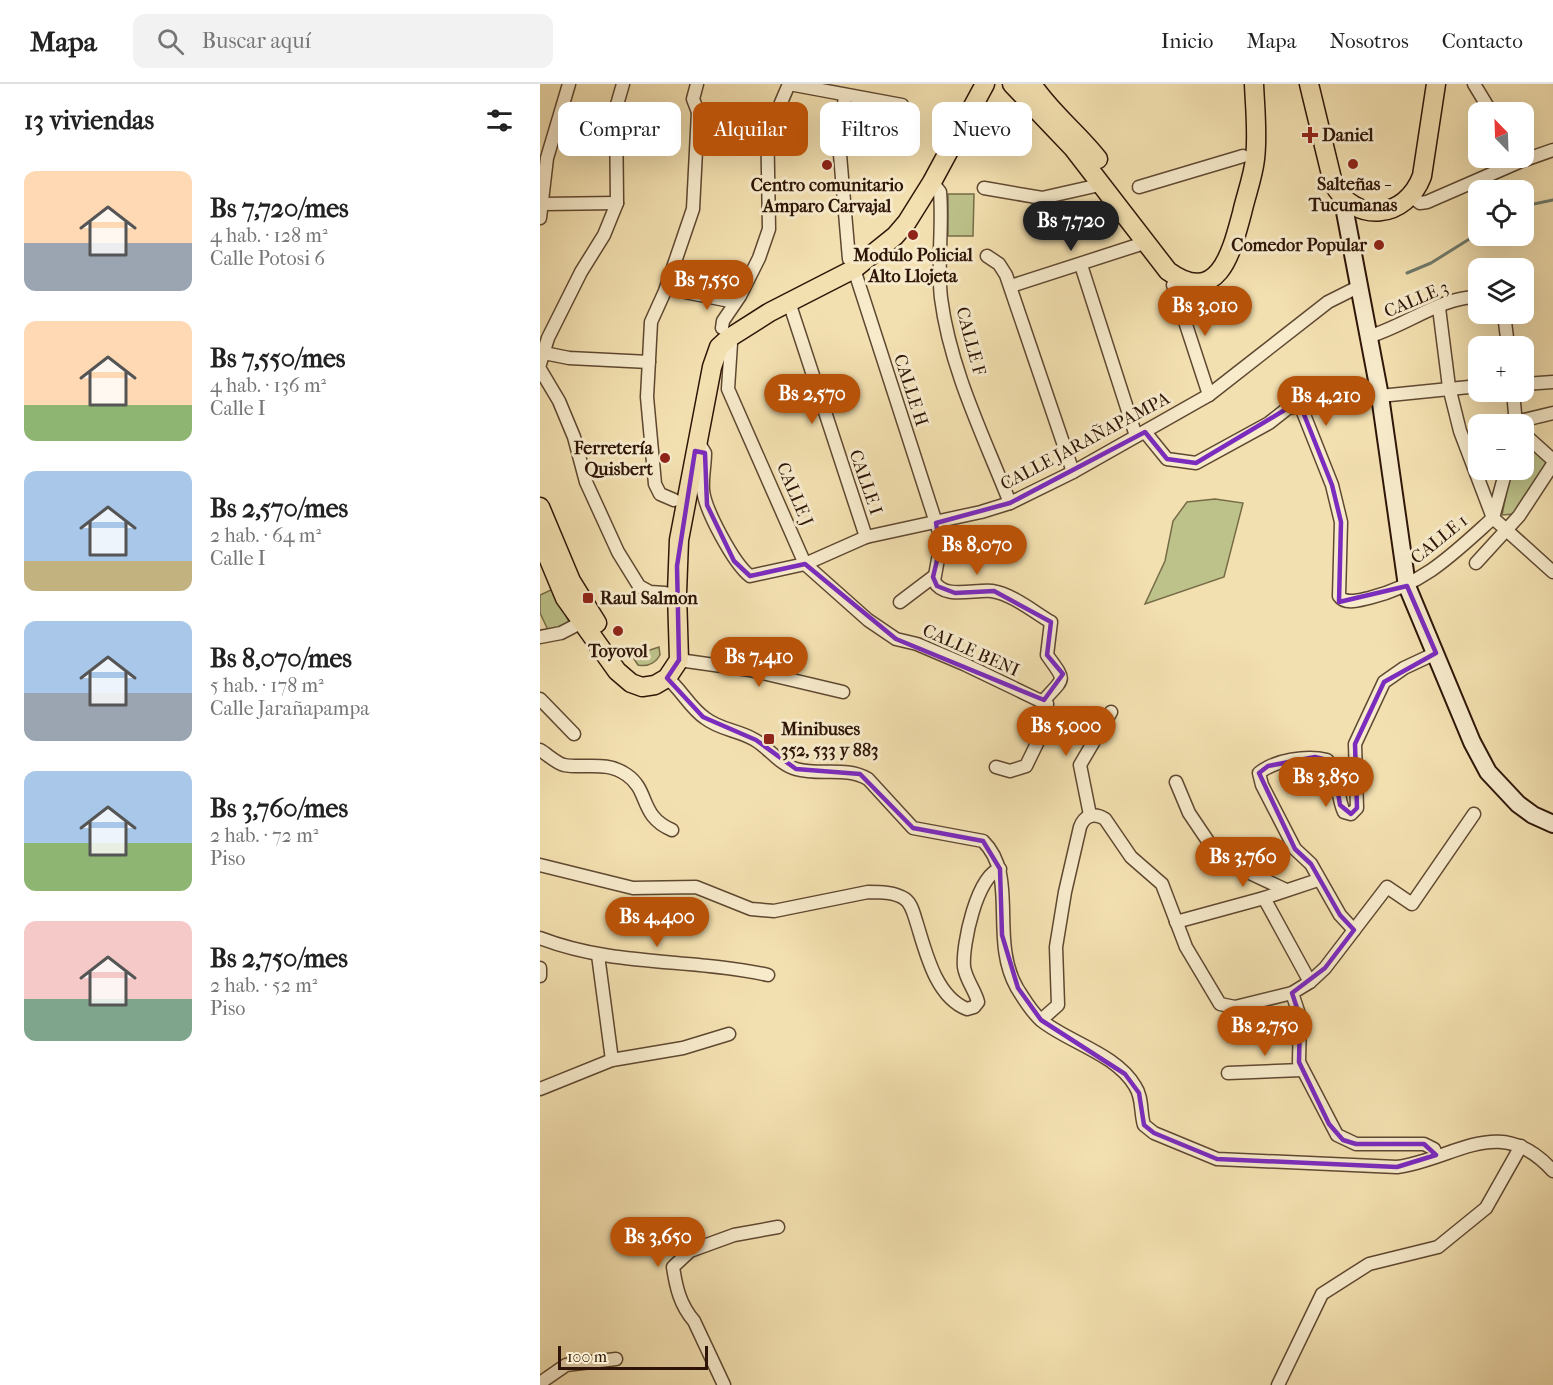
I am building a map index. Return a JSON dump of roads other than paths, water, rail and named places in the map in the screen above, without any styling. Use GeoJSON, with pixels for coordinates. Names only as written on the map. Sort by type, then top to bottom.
{"type":"FeatureCollection","features":[{"type":"Feature","properties":{"kind":"main road"},"geometry":{"type":"LineString","coordinates":[[927,180],[969,84]]}},
{"type":"Feature","properties":{"kind":"main road"},"geometry":{"type":"LineString","coordinates":[[725,333],[789,302],[852,264],[889,226],[927,180],[985,84]]}},
{"type":"Feature","properties":{"kind":"main road"},"geometry":{"type":"LineString","coordinates":[[1012,84],[1105,178]]}},
{"type":"Feature","properties":{"kind":"main road"},"geometry":{"type":"LineString","coordinates":[[1032,84],[1040,97],[1082,138],[1105,178],[1149,237],[1179,272],[1201,271],[1216,259],[1249,157],[1254,84]]}},
{"type":"Feature","properties":{"kind":"main road"},"geometry":{"type":"LineString","coordinates":[[1243,84],[1249,157]]}},
{"type":"Feature","properties":{"kind":"main road"},"geometry":{"type":"LineString","coordinates":[[1309,84],[1333,183],[1352,199],[1379,200],[1391,197],[1406,182],[1424,84]]}},
{"type":"Feature","properties":{"kind":"main road"},"geometry":{"type":"LineString","coordinates":[[1322,84],[1345,180],[1352,199],[1358,208],[1376,212],[1389,209],[1411,196],[1422,176],[1436,84]]}},
{"type":"Feature","properties":{"kind":"main road"},"geometry":{"type":"LineString","coordinates":[[540,507],[587,619],[617,671],[631,683],[649,686],[679,660],[667,540],[680,501],[689,450],[715,355],[725,333],[771,298],[852,264]]}},
{"type":"Feature","properties":{"kind":"main road"},"geometry":{"type":"LineString","coordinates":[[540,538],[566,598],[587,619]]}},
{"type":"Feature","properties":{"kind":"main road"},"geometry":{"type":"LineString","coordinates":[[664,674],[671,593]]}},
{"type":"Feature","properties":{"kind":"street"},"geometry":{"type":"LineString","coordinates":[[540,218],[546,158],[569,84]]}},
{"type":"Feature","properties":{"kind":"street"},"geometry":{"type":"LineString","coordinates":[[623,84],[616,108],[617,203],[604,236],[581,272],[548,338],[542,358],[649,362]]}},
{"type":"Feature","properties":{"kind":"street"},"geometry":{"type":"LineString","coordinates":[[694,102],[698,84]]}},
{"type":"Feature","properties":{"kind":"street"},"geometry":{"type":"LineString","coordinates":[[781,102],[789,84],[883,102]]}},
{"type":"Feature","properties":{"kind":"street"},"geometry":{"type":"LineString","coordinates":[[1474,84],[1485,102]]}},
{"type":"Feature","properties":{"kind":"street","name":"CALLE H"},"geometry":{"type":"LineString","coordinates":[[845,96],[839,143],[852,264],[936,523],[940,548],[933,577]]}},
{"type":"Feature","properties":{"kind":"street"},"geometry":{"type":"LineString","coordinates":[[1534,155],[1553,150]]}},
{"type":"Feature","properties":{"kind":"street"},"geometry":{"type":"LineString","coordinates":[[680,501],[660,494],[655,483],[647,397],[651,322],[665,291],[693,209],[696,156]]}},
{"type":"Feature","properties":{"kind":"street"},"geometry":{"type":"LineString","coordinates":[[725,333],[723,321],[759,258],[769,229],[768,156]]}},
{"type":"Feature","properties":{"kind":"street"},"geometry":{"type":"LineString","coordinates":[[1138,187],[1249,157]]}},
{"type":"Feature","properties":{"kind":"street"},"geometry":{"type":"LineString","coordinates":[[1411,196],[1420,203],[1427,202],[1501,168]]}},
{"type":"Feature","properties":{"kind":"street"},"geometry":{"type":"LineString","coordinates":[[984,188],[1042,198],[1095,186],[1105,178]]}},
{"type":"Feature","properties":{"kind":"street","name":"CALLE F"},"geometry":{"type":"LineString","coordinates":[[927,180],[940,192],[941,297],[952,351],[967,397],[1010,503]]}},
{"type":"Feature","properties":{"kind":"street"},"geometry":{"type":"LineString","coordinates":[[1352,199],[1345,212],[1380,396],[1398,505],[1407,586],[1472,742],[1488,772],[1518,804],[1533,815],[1553,824]]}},
{"type":"Feature","properties":{"kind":"street"},"geometry":{"type":"LineString","coordinates":[[543,204],[617,203]]}},
{"type":"Feature","properties":{"kind":"street"},"geometry":{"type":"LineString","coordinates":[[1011,286],[1138,245],[1149,237]]}},
{"type":"Feature","properties":{"kind":"street"},"geometry":{"type":"LineString","coordinates":[[987,256],[999,264],[1011,286],[1073,472]]}},
{"type":"Feature","properties":{"kind":"street"},"geometry":{"type":"LineString","coordinates":[[1081,265],[1141,434]]}},
{"type":"Feature","properties":{"kind":"street"},"geometry":{"type":"LineString","coordinates":[[1179,272],[1173,285],[1209,395]]}},
{"type":"Feature","properties":{"kind":"street","name":"CALLE JARAÑAPAMPA"},"geometry":{"type":"LineString","coordinates":[[689,450],[702,448],[705,453],[703,493],[734,561],[750,576],[805,564],[866,537],[936,523],[1010,503],[1073,472],[1209,395],[1328,302],[1358,287]]}},
{"type":"Feature","properties":{"kind":"street"},"geometry":{"type":"LineString","coordinates":[[685,292],[735,302]]}},
{"type":"Feature","properties":{"kind":"street","name":"CALLE 3"},"geometry":{"type":"LineString","coordinates":[[1367,337],[1384,333],[1460,299],[1468,298]]}},
{"type":"Feature","properties":{"kind":"street","name":"CALLE I"},"geometry":{"type":"LineString","coordinates":[[789,302],[866,537]]}},
{"type":"Feature","properties":{"kind":"street"},"geometry":{"type":"LineString","coordinates":[[1439,308],[1449,387],[1460,431],[1493,518],[1553,572]]}},
{"type":"Feature","properties":{"kind":"street","name":"CALLE J"},"geometry":{"type":"LineString","coordinates":[[725,333],[731,343],[728,389],[805,564]]}},
{"type":"Feature","properties":{"kind":"street"},"geometry":{"type":"LineString","coordinates":[[540,369],[559,401],[574,437],[586,482],[628,569],[643,589],[671,593]]}},
{"type":"Feature","properties":{"kind":"street"},"geometry":{"type":"LineString","coordinates":[[1534,383],[1553,382]]}},
{"type":"Feature","properties":{"kind":"street"},"geometry":{"type":"LineString","coordinates":[[1380,396],[1468,386]]}},
{"type":"Feature","properties":{"kind":"street","name":"CALLE 1"},"geometry":{"type":"LineString","coordinates":[[1141,434],[1167,459],[1196,463],[1269,423],[1288,408],[1301,407],[1332,485],[1341,522],[1339,596],[1347,601],[1363,599],[1407,586],[1442,565],[1493,518]]}},
{"type":"Feature","properties":{"kind":"street"},"geometry":{"type":"LineString","coordinates":[[1534,418],[1553,413]]}},
{"type":"Feature","properties":{"kind":"street"},"geometry":{"type":"LineString","coordinates":[[1476,563],[1507,530],[1553,462],[1534,444]]}},
{"type":"Feature","properties":{"kind":"street"},"geometry":{"type":"LineString","coordinates":[[1493,518],[1503,480]]}},
{"type":"Feature","properties":{"kind":"street","name":"CALLE BENI"},"geometry":{"type":"LineString","coordinates":[[805,564],[868,620],[896,639],[917,644],[1043,701]]}},
{"type":"Feature","properties":{"kind":"street"},"geometry":{"type":"LineString","coordinates":[[900,602],[933,577],[942,590],[955,593],[994,591],[1051,622],[1047,655],[1061,672],[1062,678],[1043,701],[1048,708],[1045,727],[1026,766],[1010,771],[996,767]]}},
{"type":"Feature","properties":{"kind":"street"},"geometry":{"type":"LineString","coordinates":[[540,637],[561,633],[587,619]]}},
{"type":"Feature","properties":{"kind":"street"},"geometry":{"type":"LineString","coordinates":[[1354,930],[1346,924],[1318,880],[1311,864],[1295,849],[1262,785],[1259,773],[1268,766],[1315,757],[1327,760],[1335,774],[1340,805],[1344,812],[1352,814],[1357,808],[1355,744],[1384,682],[1404,668],[1436,653]]}},
{"type":"Feature","properties":{"kind":"street"},"geometry":{"type":"LineString","coordinates":[[679,660],[750,670],[843,692]]}},
{"type":"Feature","properties":{"kind":"street"},"geometry":{"type":"LineString","coordinates":[[664,674],[703,717],[718,727],[756,740],[788,766],[807,771],[849,772],[868,779],[904,821],[913,828],[983,841],[997,859],[1000,869],[1005,954],[1018,988],[1041,1020],[1125,1074],[1139,1093],[1143,1121],[1148,1130],[1217,1159],[1397,1167],[1411,1165],[1477,1143],[1521,1146],[1553,1171]]}},
{"type":"Feature","properties":{"kind":"street"},"geometry":{"type":"LineString","coordinates":[[540,699],[574,734]]}},
{"type":"Feature","properties":{"kind":"street"},"geometry":{"type":"LineString","coordinates":[[1090,815],[1080,765],[1111,712]]}},
{"type":"Feature","properties":{"kind":"street"},"geometry":{"type":"LineString","coordinates":[[540,750],[563,765],[597,765],[625,773],[634,781],[653,818],[672,830]]}},
{"type":"Feature","properties":{"kind":"street"},"geometry":{"type":"LineString","coordinates":[[1176,782],[1189,813],[1220,859],[1286,890]]}},
{"type":"Feature","properties":{"kind":"street"},"geometry":{"type":"LineString","coordinates":[[1041,1020],[1058,1005],[1056,947],[1065,892],[1080,827],[1083,820],[1090,815],[1100,815],[1105,819],[1138,865],[1158,879],[1186,947],[1220,1004],[1235,1007],[1292,993],[1310,982],[1387,886],[1412,904],[1474,814]]}},
{"type":"Feature","properties":{"kind":"street"},"geometry":{"type":"LineString","coordinates":[[540,866],[633,888],[696,887],[751,909],[774,911],[868,892],[882,891],[900,897],[912,908],[926,953],[942,988],[957,1004],[967,1009],[974,1007],[978,1002],[964,966],[966,939],[986,880],[993,872],[1000,869]]}},
{"type":"Feature","properties":{"kind":"street"},"geometry":{"type":"LineString","coordinates":[[1176,922],[1264,898],[1318,880]]}},
{"type":"Feature","properties":{"kind":"street"},"geometry":{"type":"LineString","coordinates":[[1264,898],[1310,982]]}},
{"type":"Feature","properties":{"kind":"street"},"geometry":{"type":"LineString","coordinates":[[540,938],[598,955],[655,963],[725,967],[768,975]]}},
{"type":"Feature","properties":{"kind":"street"},"geometry":{"type":"LineString","coordinates":[[598,955],[612,1060]]}},
{"type":"Feature","properties":{"kind":"street"},"geometry":{"type":"LineString","coordinates":[[540,968],[540,976]]}},
{"type":"Feature","properties":{"kind":"street"},"geometry":{"type":"LineString","coordinates":[[1292,993],[1300,1017],[1297,1051],[1302,1070],[1329,1124],[1343,1140],[1356,1144],[1424,1144],[1434,1149],[1436,1155]]}},
{"type":"Feature","properties":{"kind":"street"},"geometry":{"type":"LineString","coordinates":[[541,1085],[612,1060],[683,1047],[729,1034]]}},
{"type":"Feature","properties":{"kind":"street"},"geometry":{"type":"LineString","coordinates":[[1228,1073],[1302,1070]]}},
{"type":"Feature","properties":{"kind":"street"},"geometry":{"type":"LineString","coordinates":[[1278,1385],[1322,1294],[1369,1264],[1438,1246],[1486,1208],[1521,1146]]}},
{"type":"Feature","properties":{"kind":"street"},"geometry":{"type":"LineString","coordinates":[[724,1385],[676,1289],[673,1267],[690,1251],[734,1235],[778,1227]]}},
{"type":"Feature","properties":{"kind":"street"},"geometry":{"type":"LineString","coordinates":[[546,1382],[566,1365],[616,1359]]}},
{"type":"Feature","properties":{"kind":"waterway"},"geometry":{"type":"LineString","coordinates":[[1534,204],[1553,200]]}},
{"type":"Feature","properties":{"kind":"waterway"},"geometry":{"type":"LineString","coordinates":[[1407,273],[1431,263],[1468,240]]}},
{"type":"Feature","properties":{"kind":"place","name":"Daniel"},"geometry":{"type":"Point","coordinates":[1310,135]}},
{"type":"Feature","properties":{"kind":"place","name":"Salteñas - Tucumanas"},"geometry":{"type":"Point","coordinates":[1353,164]}},
{"type":"Feature","properties":{"kind":"place","name":"Centro comunitario Amparo Carvajal"},"geometry":{"type":"Point","coordinates":[827,165]}},
{"type":"Feature","properties":{"kind":"place","name":"Modulo Policial Alto Llojeta"},"geometry":{"type":"Point","coordinates":[913,235]}},
{"type":"Feature","properties":{"kind":"place","name":"Comedor Popular"},"geometry":{"type":"Point","coordinates":[1379,245]}},
{"type":"Feature","properties":{"kind":"place","name":"Ferretería Quisbert"},"geometry":{"type":"Point","coordinates":[665,458]}},
{"type":"Feature","properties":{"kind":"place","name":"Raul Salmon"},"geometry":{"type":"Point","coordinates":[588,598]}},
{"type":"Feature","properties":{"kind":"place","name":"Toyovol"},"geometry":{"type":"Point","coordinates":[618,631]}},
{"type":"Feature","properties":{"kind":"place","name":"Minibuses 352, 533 y 883"},"geometry":{"type":"Point","coordinates":[769,739]}}]}
